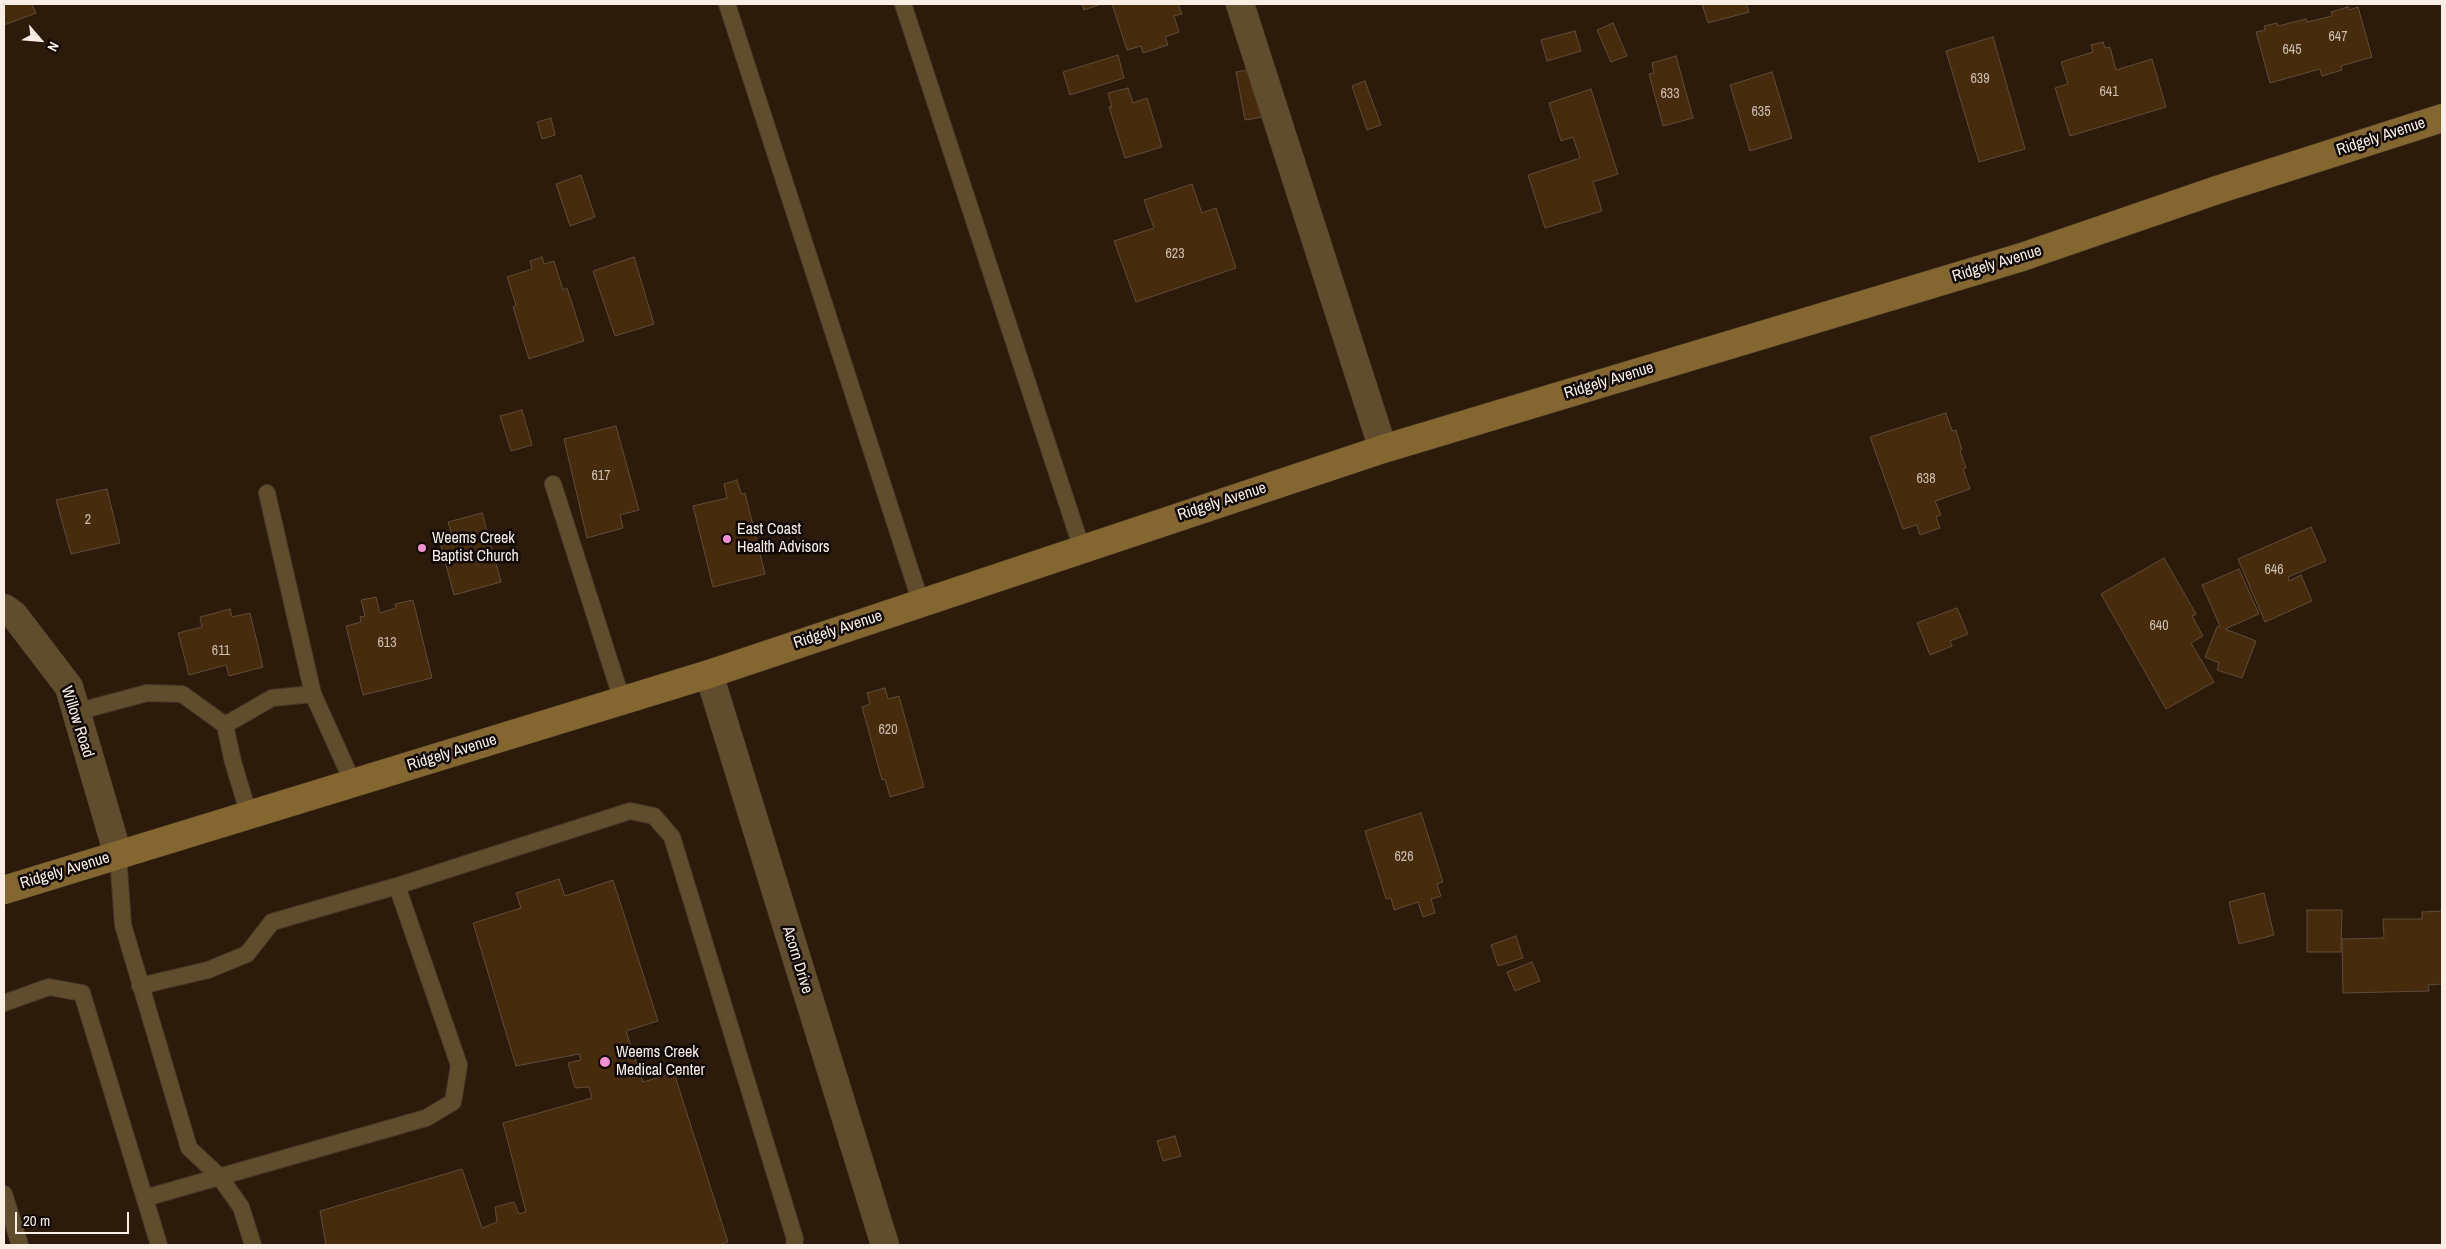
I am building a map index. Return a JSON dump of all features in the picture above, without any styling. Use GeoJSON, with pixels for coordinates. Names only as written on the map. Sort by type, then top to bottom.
{"type":"FeatureCollection","features":[{"type":"Feature","properties":{"kind":"main road","name":"Ridgely Avenue"},"geometry":{"type":"LineString","coordinates":[[4,890],[709,674],[1383,449],[2022,257],[2218,190],[2442,118]]}},
{"type":"Feature","properties":{"kind":"street"},"geometry":{"type":"LineString","coordinates":[[1240,4],[1383,449]]}},
{"type":"Feature","properties":{"kind":"street","name":"Willow Road"},"geometry":{"type":"LineString","coordinates":[[4,608],[14,615],[69,687],[118,855]]}},
{"type":"Feature","properties":{"kind":"street","name":"Acorn Drive"},"geometry":{"type":"LineString","coordinates":[[709,674],[885,1245]]}},
{"type":"Feature","properties":{"kind":"lane"},"geometry":{"type":"LineString","coordinates":[[728,4],[921,603]]}},
{"type":"Feature","properties":{"kind":"lane"},"geometry":{"type":"LineString","coordinates":[[903,4],[1082,549]]}},
{"type":"Feature","properties":{"kind":"lane"},"geometry":{"type":"LineString","coordinates":[[553,484],[622,700]]}},
{"type":"Feature","properties":{"kind":"lane"},"geometry":{"type":"LineString","coordinates":[[267,493],[313,694],[353,783]]}},
{"type":"Feature","properties":{"kind":"lane"},"geometry":{"type":"LineString","coordinates":[[76,712],[147,693],[182,694],[225,724],[233,762],[249,815]]}},
{"type":"Feature","properties":{"kind":"lane"},"geometry":{"type":"LineString","coordinates":[[225,724],[272,698],[313,694]]}},
{"type":"Feature","properties":{"kind":"lane"},"geometry":{"type":"LineString","coordinates":[[140,986],[208,970],[247,954],[272,922],[396,886],[630,811],[654,816],[672,837],[795,1239],[794,1245]]}},
{"type":"Feature","properties":{"kind":"lane"},"geometry":{"type":"LineString","coordinates":[[118,855],[122,925],[189,1148],[218,1176],[241,1207],[253,1245]]}},
{"type":"Feature","properties":{"kind":"lane"},"geometry":{"type":"LineString","coordinates":[[145,1198],[426,1118],[453,1102],[459,1065],[396,886]]}},
{"type":"Feature","properties":{"kind":"lane"},"geometry":{"type":"LineString","coordinates":[[4,1003],[49,987],[82,994],[159,1245]]}},
{"type":"Feature","properties":{"kind":"lane"},"geometry":{"type":"LineString","coordinates":[[4,1194],[20,1245]]}},
{"type":"Feature","properties":{"kind":"building"},"geometry":{"type":"Polygon","coordinates":[[[4,4],[32,4],[36,13],[4,25],[4,4]]]}},
{"type":"Feature","properties":{"kind":"building"},"geometry":{"type":"Polygon","coordinates":[[[1082,4],[1101,4],[1084,10],[1082,4]]]}},
{"type":"Feature","properties":{"kind":"building"},"geometry":{"type":"Polygon","coordinates":[[[1112,4],[1178,4],[1182,14],[1174,16],[1179,32],[1165,37],[1168,45],[1143,53],[1141,46],[1127,50],[1112,4]]]}},
{"type":"Feature","properties":{"kind":"building"},"geometry":{"type":"Polygon","coordinates":[[[1702,4],[1746,4],[1749,12],[1708,23],[1702,4]]]}},
{"type":"Feature","properties":{"kind":"building"},"geometry":{"type":"Polygon","coordinates":[[[2348,7],[2349,10],[2358,7],[2372,57],[2341,66],[2342,70],[2322,76],[2320,69],[2270,83],[2256,32],[2265,30],[2264,26],[2277,23],[2278,26],[2306,19],[2307,22],[2332,16],[2331,12],[2348,7]]]}},
{"type":"Feature","properties":{"kind":"building"},"geometry":{"type":"Polygon","coordinates":[[[1613,23],[1627,56],[1611,62],[1597,30],[1613,23]]]}},
{"type":"Feature","properties":{"kind":"building"},"geometry":{"type":"Polygon","coordinates":[[[1575,31],[1581,51],[1547,61],[1541,40],[1575,31]]]}},
{"type":"Feature","properties":{"kind":"building"},"geometry":{"type":"Polygon","coordinates":[[[1993,37],[2025,149],[1979,162],[1946,51],[1993,37]]]}},
{"type":"Feature","properties":{"kind":"building"},"geometry":{"type":"Polygon","coordinates":[[[2103,42],[2105,48],[2110,47],[2116,70],[2152,59],[2166,107],[2070,136],[2055,88],[2068,84],[2061,62],[2093,52],[2091,45],[2103,42]]]}},
{"type":"Feature","properties":{"kind":"building"},"geometry":{"type":"Polygon","coordinates":[[[1118,55],[1124,78],[1070,95],[1063,72],[1118,55]]]}},
{"type":"Feature","properties":{"kind":"building"},"geometry":{"type":"Polygon","coordinates":[[[1676,56],[1693,118],[1663,126],[1649,74],[1654,73],[1652,63],[1676,56]]]}},
{"type":"Feature","properties":{"kind":"building"},"geometry":{"type":"Polygon","coordinates":[[[1253,69],[1263,117],[1245,120],[1236,72],[1253,69]]]}},
{"type":"Feature","properties":{"kind":"building"},"geometry":{"type":"Polygon","coordinates":[[[1772,72],[1792,138],[1750,151],[1730,85],[1772,72]]]}},
{"type":"Feature","properties":{"kind":"building"},"geometry":{"type":"Polygon","coordinates":[[[1365,81],[1381,125],[1367,130],[1352,86],[1365,81]]]}},
{"type":"Feature","properties":{"kind":"building"},"geometry":{"type":"Polygon","coordinates":[[[1128,88],[1133,103],[1147,98],[1162,147],[1125,158],[1109,107],[1112,107],[1108,93],[1128,88]]]}},
{"type":"Feature","properties":{"kind":"building"},"geometry":{"type":"Polygon","coordinates":[[[1591,89],[1618,174],[1593,182],[1602,211],[1545,228],[1528,175],[1580,158],[1573,137],[1561,141],[1549,103],[1591,89]]]}},
{"type":"Feature","properties":{"kind":"building"},"geometry":{"type":"Polygon","coordinates":[[[551,118],[555,135],[542,139],[537,122],[551,118]]]}},
{"type":"Feature","properties":{"kind":"building"},"geometry":{"type":"Polygon","coordinates":[[[581,175],[595,217],[570,226],[556,184],[581,175]]]}},
{"type":"Feature","properties":{"kind":"building"},"geometry":{"type":"Polygon","coordinates":[[[1192,184],[1202,213],[1216,208],[1236,268],[1136,302],[1114,241],[1154,228],[1144,200],[1192,184]]]}},
{"type":"Feature","properties":{"kind":"building"},"geometry":{"type":"Polygon","coordinates":[[[542,257],[544,264],[554,261],[563,290],[567,288],[584,341],[529,359],[513,307],[516,305],[507,277],[532,269],[530,261],[542,257]]]}},
{"type":"Feature","properties":{"kind":"building"},"geometry":{"type":"Polygon","coordinates":[[[634,257],[654,324],[615,336],[593,271],[634,257]]]}},
{"type":"Feature","properties":{"kind":"building"},"geometry":{"type":"Polygon","coordinates":[[[522,410],[532,445],[511,451],[500,416],[522,410]]]}},
{"type":"Feature","properties":{"kind":"building"},"geometry":{"type":"Polygon","coordinates":[[[1946,413],[1952,431],[1956,430],[1966,468],[1963,469],[1970,489],[1935,501],[1941,515],[1936,517],[1940,528],[1920,535],[1917,525],[1903,529],[1870,437],[1946,413]]]}},
{"type":"Feature","properties":{"kind":"building"},"geometry":{"type":"Polygon","coordinates":[[[616,426],[639,510],[620,515],[623,528],[587,538],[564,439],[616,426]]]}},
{"type":"Feature","properties":{"kind":"building"},"geometry":{"type":"Polygon","coordinates":[[[737,480],[741,494],[745,493],[765,574],[713,587],[693,506],[727,498],[724,484],[737,480]]]}},
{"type":"Feature","properties":{"kind":"building"},"geometry":{"type":"Polygon","coordinates":[[[107,489],[120,543],[71,554],[56,500],[107,489]]]}},
{"type":"Feature","properties":{"kind":"building"},"geometry":{"type":"Polygon","coordinates":[[[482,513],[501,582],[454,595],[438,535],[451,532],[448,522],[482,513]]]}},
{"type":"Feature","properties":{"kind":"building"},"geometry":{"type":"Polygon","coordinates":[[[2311,527],[2326,561],[2288,577],[2289,581],[2301,575],[2312,601],[2265,622],[2238,559],[2311,527]]]}},
{"type":"Feature","properties":{"kind":"building"},"geometry":{"type":"Polygon","coordinates":[[[2164,558],[2196,614],[2192,616],[2203,636],[2191,643],[2214,682],[2166,709],[2101,594],[2164,558]]]}},
{"type":"Feature","properties":{"kind":"building"},"geometry":{"type":"Polygon","coordinates":[[[2239,569],[2259,614],[2225,629],[2256,641],[2242,678],[2217,670],[2219,663],[2205,657],[2217,627],[2220,626],[2202,585],[2239,569]]]}},
{"type":"Feature","properties":{"kind":"building"},"geometry":{"type":"Polygon","coordinates":[[[376,597],[380,613],[396,608],[395,604],[413,600],[432,678],[363,695],[346,626],[361,622],[360,617],[365,616],[361,600],[376,597]]]}},
{"type":"Feature","properties":{"kind":"building"},"geometry":{"type":"Polygon","coordinates":[[[1957,608],[1968,634],[1950,641],[1952,646],[1930,655],[1917,623],[1957,608]]]}},
{"type":"Feature","properties":{"kind":"building"},"geometry":{"type":"Polygon","coordinates":[[[230,609],[232,617],[250,613],[263,667],[229,676],[226,665],[189,675],[178,633],[202,627],[200,617],[230,609]]]}},
{"type":"Feature","properties":{"kind":"building"},"geometry":{"type":"Polygon","coordinates":[[[885,688],[888,699],[899,696],[924,787],[890,797],[885,779],[882,780],[862,707],[870,704],[867,693],[885,688]]]}},
{"type":"Feature","properties":{"kind":"building"},"geometry":{"type":"Polygon","coordinates":[[[1421,813],[1443,882],[1437,884],[1441,896],[1431,899],[1435,913],[1423,917],[1418,902],[1394,910],[1391,898],[1386,899],[1365,831],[1421,813]]]}},
{"type":"Feature","properties":{"kind":"building","name":"Weems Creek Medical Center"},"geometry":{"type":"Polygon","coordinates":[[[559,879],[565,896],[613,880],[658,1021],[626,1031],[643,1082],[674,1073],[728,1242],[718,1245],[326,1245],[320,1211],[462,1169],[482,1228],[497,1222],[495,1207],[514,1202],[519,1214],[526,1212],[503,1123],[592,1098],[589,1087],[575,1088],[568,1063],[581,1060],[579,1054],[516,1066],[473,923],[521,908],[516,893],[559,879]]]}},
{"type":"Feature","properties":{"kind":"building"},"geometry":{"type":"Polygon","coordinates":[[[2264,893],[2274,935],[2239,944],[2229,902],[2264,893]]]}},
{"type":"Feature","properties":{"kind":"building"},"geometry":{"type":"Polygon","coordinates":[[[2307,910],[2342,910],[2341,952],[2307,952],[2307,910]]]}},
{"type":"Feature","properties":{"kind":"building"},"geometry":{"type":"Polygon","coordinates":[[[2442,911],[2442,984],[2428,985],[2429,991],[2343,993],[2342,939],[2384,938],[2383,919],[2422,919],[2422,912],[2442,911]]]}},
{"type":"Feature","properties":{"kind":"building"},"geometry":{"type":"Polygon","coordinates":[[[1516,936],[1523,958],[1498,966],[1491,945],[1516,936]]]}},
{"type":"Feature","properties":{"kind":"building"},"geometry":{"type":"Polygon","coordinates":[[[1532,962],[1540,981],[1515,991],[1507,972],[1532,962]]]}},
{"type":"Feature","properties":{"kind":"building"},"geometry":{"type":"Polygon","coordinates":[[[1175,1136],[1181,1156],[1163,1161],[1157,1141],[1175,1136]]]}},
{"type":"Feature","properties":{"kind":"place","name":"East Coast Health Advisors"},"geometry":{"type":"Point","coordinates":[727,539]}},
{"type":"Feature","properties":{"kind":"place","name":"Weems Creek Baptist Church"},"geometry":{"type":"Point","coordinates":[422,548]}},
{"type":"Feature","properties":{"kind":"place","name":"Weems Creek Medical Center"},"geometry":{"type":"Point","coordinates":[605,1062]}}]}
